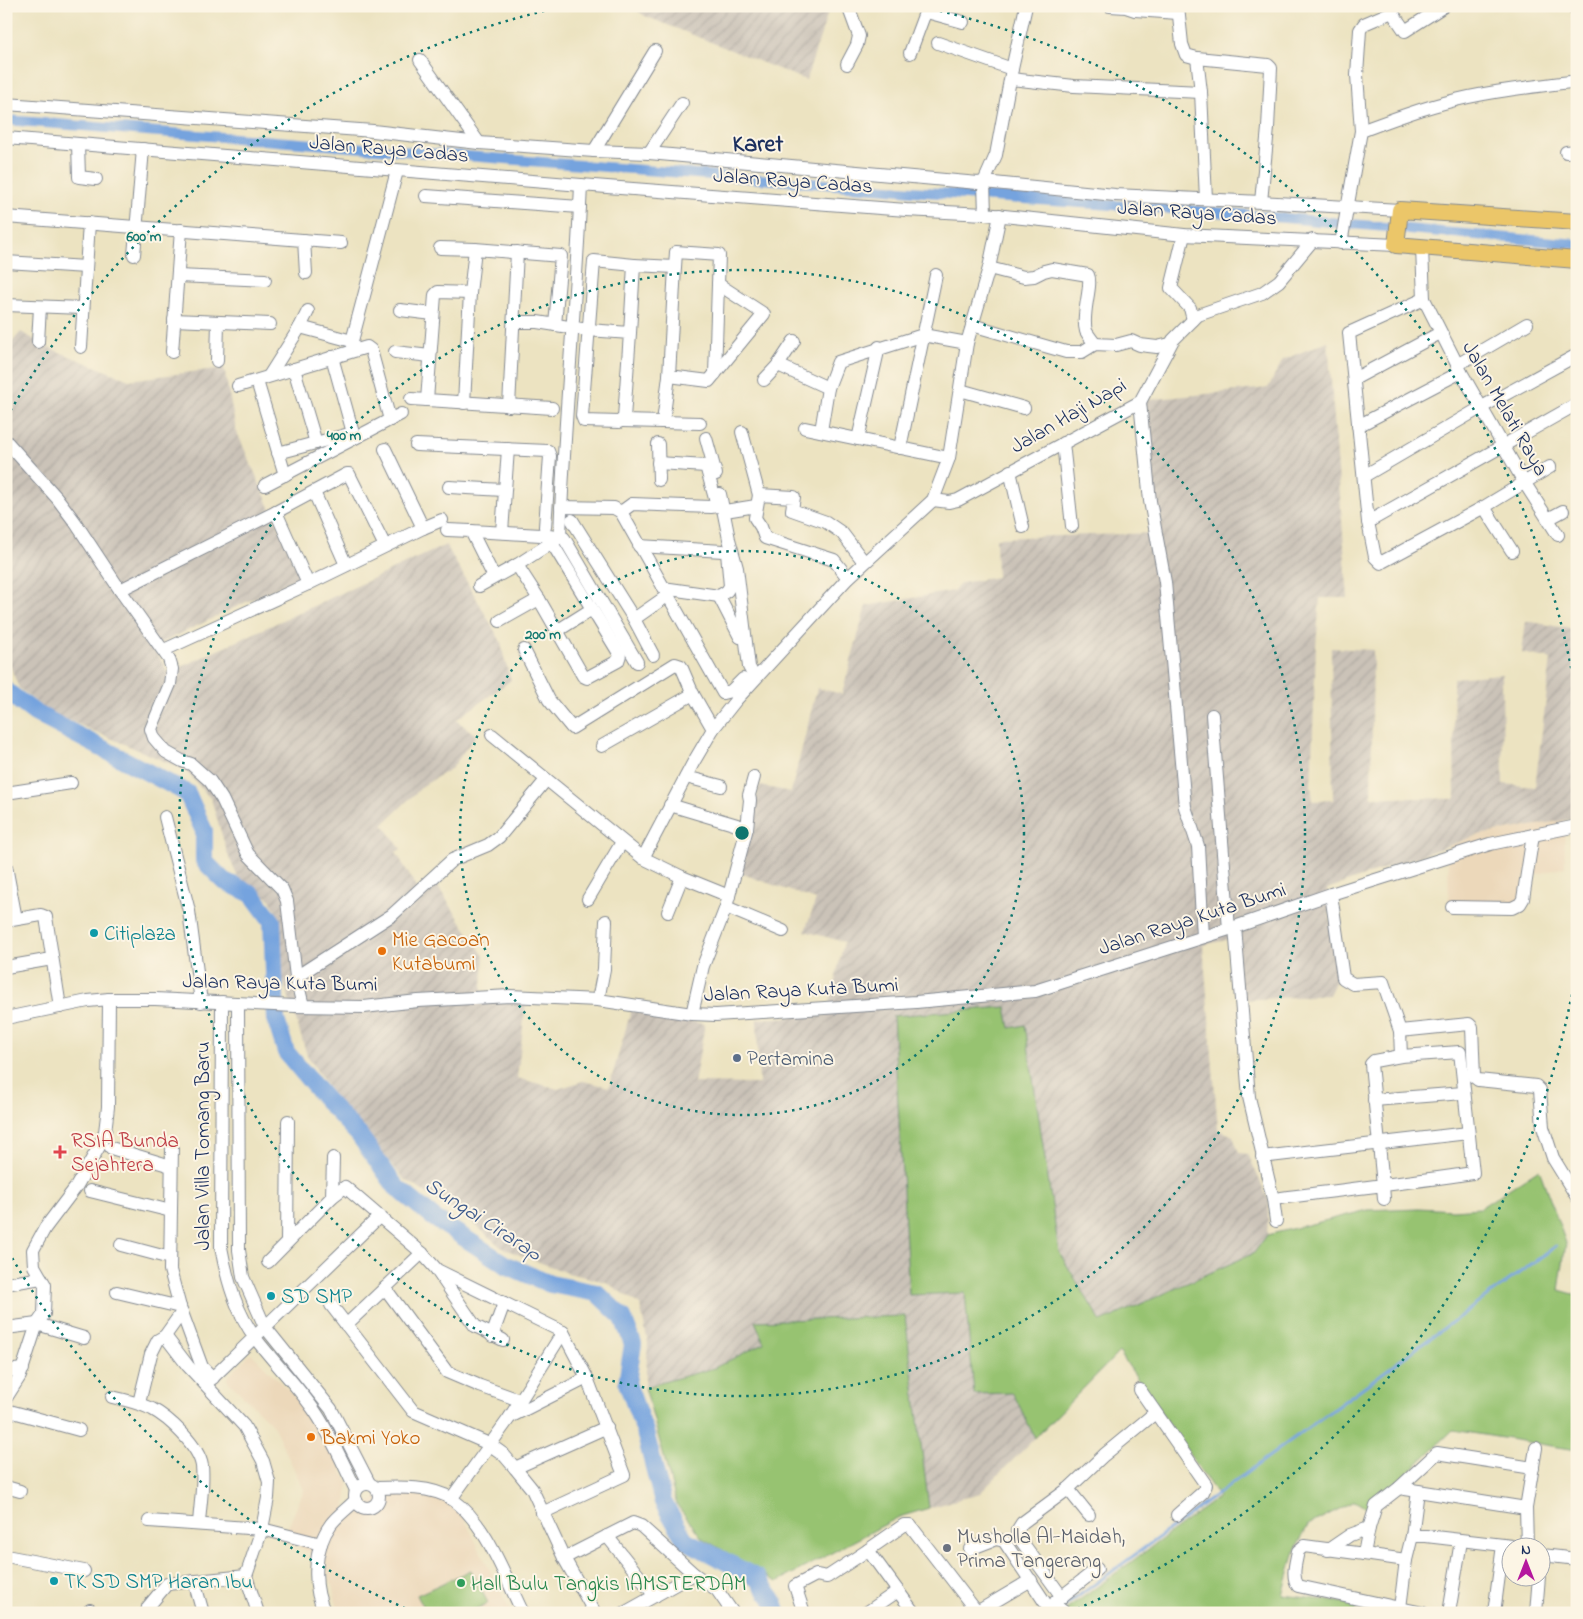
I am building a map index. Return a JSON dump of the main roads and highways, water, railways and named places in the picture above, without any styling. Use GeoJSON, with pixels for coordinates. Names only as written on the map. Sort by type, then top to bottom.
{"type":"FeatureCollection","features":[{"type":"Feature","properties":{"kind":"main road","name":"Jalan Raya Cadas"},"geometry":{"type":"LineString","coordinates":[[1577,222],[1400,214],[1397,241],[1422,248],[1577,260]]}},
{"type":"Feature","properties":{"kind":"waterway"},"geometry":{"type":"LineString","coordinates":[[6,120],[964,195],[1228,213],[1577,244]]}},
{"type":"Feature","properties":{"kind":"waterway","name":"Sungai Cirarap"},"geometry":{"type":"LineString","coordinates":[[6,691],[35,713],[187,793],[204,831],[204,861],[224,881],[252,894],[272,921],[276,1020],[286,1052],[326,1100],[359,1135],[396,1187],[434,1218],[506,1265],[550,1284],[597,1293],[623,1318],[633,1344],[627,1383],[645,1432],[663,1502],[685,1540],[757,1578],[772,1598],[778,1613]]}},
{"type":"Feature","properties":{"kind":"waterway"},"geometry":{"type":"LineString","coordinates":[[1065,1606],[1556,1246]]}},
{"type":"Feature","properties":{"kind":"place","name":"Citiplaza"},"geometry":{"type":"Point","coordinates":[94,933]}},
{"type":"Feature","properties":{"kind":"place","name":"Mie Gacoan Kutabumi"},"geometry":{"type":"Point","coordinates":[382,951]}},
{"type":"Feature","properties":{"kind":"place","name":"Pertamina"},"geometry":{"type":"Point","coordinates":[737,1058]}},
{"type":"Feature","properties":{"kind":"place","name":"RSIA Bunda Sejahtera"},"geometry":{"type":"Point","coordinates":[60,1152]}},
{"type":"Feature","properties":{"kind":"place","name":"SD SMP"},"geometry":{"type":"Point","coordinates":[271,1296]}},
{"type":"Feature","properties":{"kind":"place","name":"Bakmi Yoko"},"geometry":{"type":"Point","coordinates":[311,1437]}},
{"type":"Feature","properties":{"kind":"place","name":"Musholla Al-Maidah, Prima Tangerang"},"geometry":{"type":"Point","coordinates":[947,1548]}},
{"type":"Feature","properties":{"kind":"place","name":"TK SD SMP Haran Ibu"},"geometry":{"type":"Point","coordinates":[54,1581]}},
{"type":"Feature","properties":{"kind":"place","name":"Hall Bulu Tangkis IAMSTERDAM"},"geometry":{"type":"Point","coordinates":[461,1583]}},
{"type":"Feature","properties":{"kind":"district","name":"Karet"},"geometry":{"type":"Point","coordinates":[758,143]}}]}
